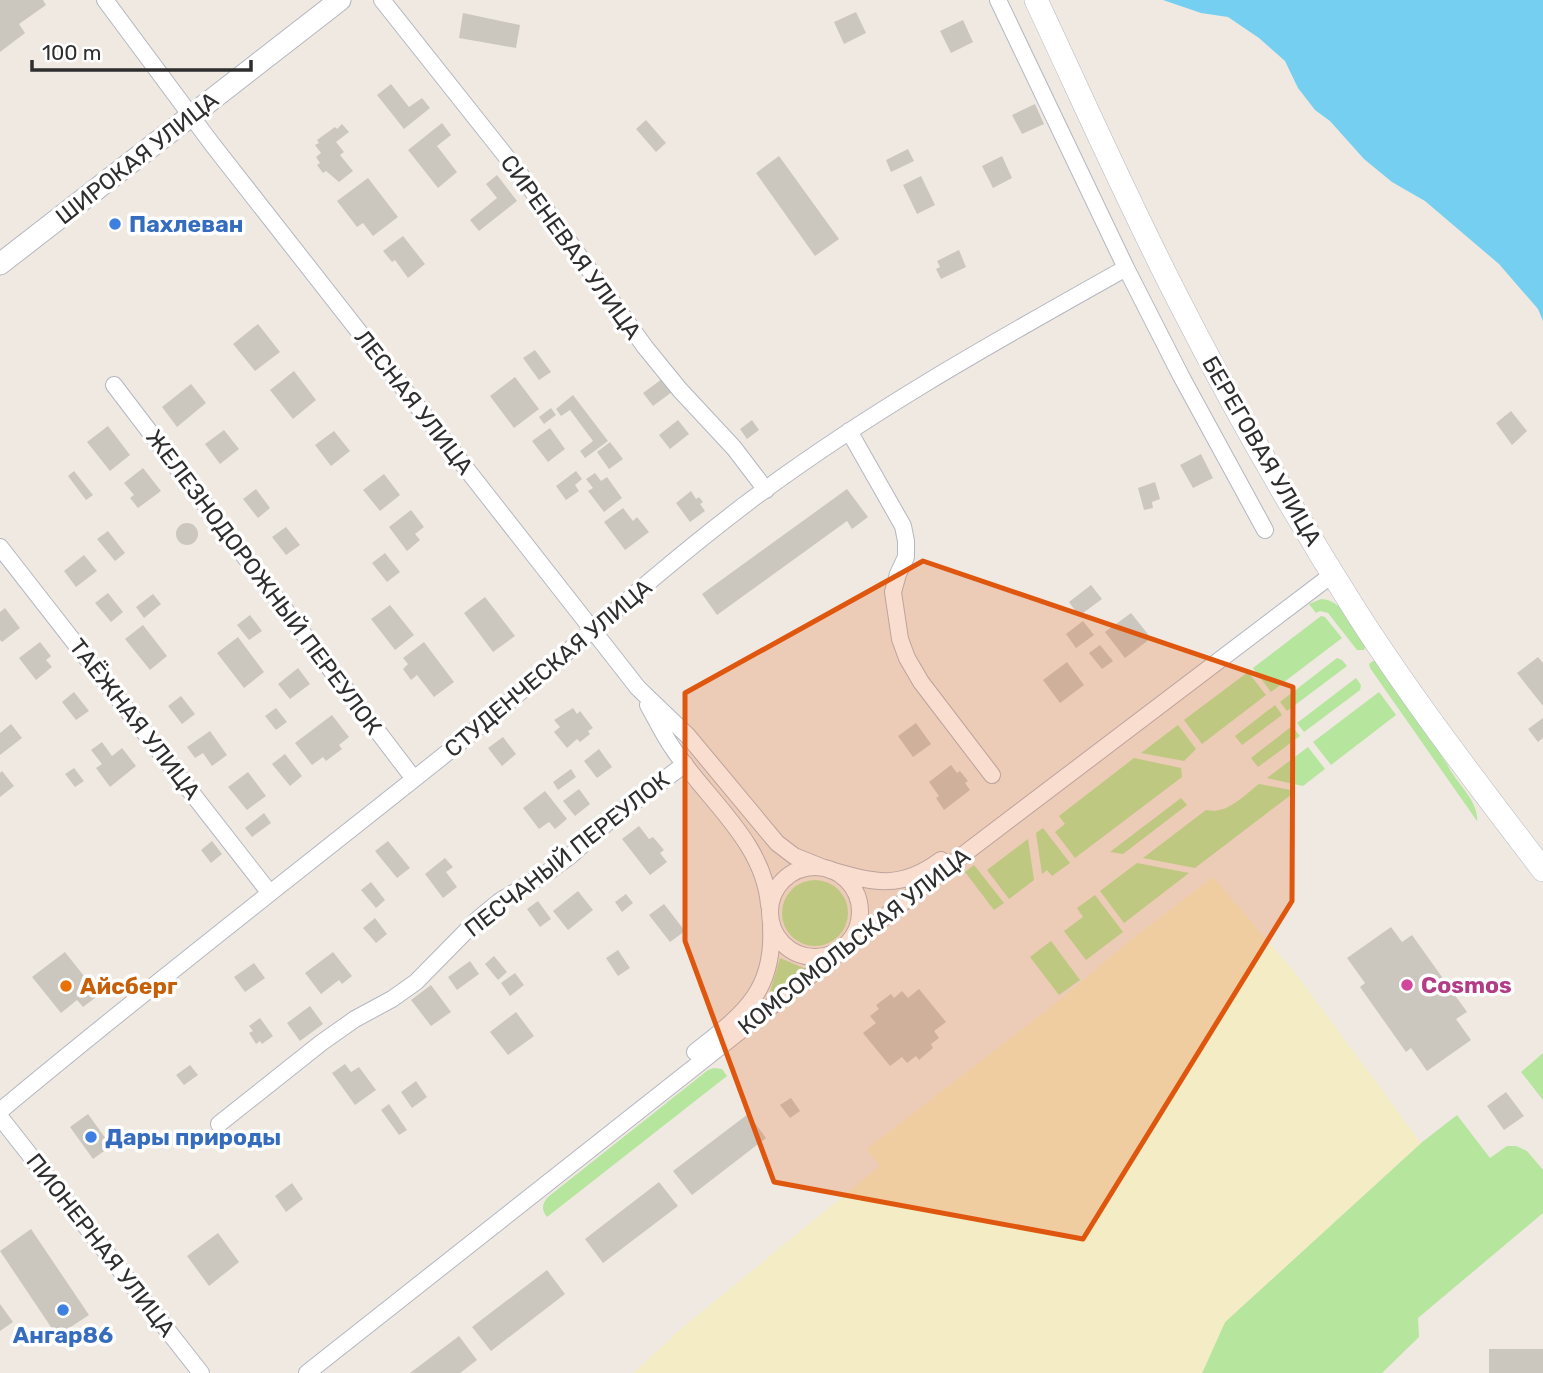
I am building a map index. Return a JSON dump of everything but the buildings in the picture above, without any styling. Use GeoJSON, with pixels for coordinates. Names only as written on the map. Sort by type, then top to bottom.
{"type":"FeatureCollection","features":[{"type":"Feature","properties":{"kind":"main road","name":"БЕРЕГОВАЯ УЛИЦА"},"geometry":{"type":"LineString","coordinates":[[1036,0],[1200,343],[1248,429],[1339,570],[1543,846]]}},
{"type":"Feature","properties":{"kind":"main road","name":"БЕРЕГОВАЯ УЛИЦА"},"geometry":{"type":"LineString","coordinates":[[1052,0],[1208,326],[1339,570],[1408,689],[1543,870]]}},
{"type":"Feature","properties":{"kind":"street","name":"ЛЕСНАЯ УЛИЦА"},"geometry":{"type":"LineString","coordinates":[[105,0],[190,116],[638,688],[688,736],[778,843],[794,856],[827,869]]}},
{"type":"Feature","properties":{"kind":"street","name":"ШИРОКАЯ УЛИЦА"},"geometry":{"type":"LineString","coordinates":[[0,264],[340,0]]}},
{"type":"Feature","properties":{"kind":"street","name":"СИРЕНЕВАЯ УЛИЦА"},"geometry":{"type":"LineString","coordinates":[[382,0],[520,174],[645,347],[680,390],[734,448],[766,490]]}},
{"type":"Feature","properties":{"kind":"street"},"geometry":{"type":"LineString","coordinates":[[998,0],[1126,268],[1265,530]]}},
{"type":"Feature","properties":{"kind":"street","name":"СТУДЕНЧЕСКАЯ УЛИЦА"},"geometry":{"type":"LineString","coordinates":[[0,1111],[269,892],[504,707],[592,629],[766,490],[890,403],[1126,268]]}},
{"type":"Feature","properties":{"kind":"street","name":"ЖЕЛЕЗНОДОРОЖНЫЙ ПЕРЕУЛОК"},"geometry":{"type":"LineString","coordinates":[[114,384],[414,779]]}},
{"type":"Feature","properties":{"kind":"street"},"geometry":{"type":"LineString","coordinates":[[849,431],[905,533],[906,557],[893,592],[900,639],[906,658],[921,682],[992,775]]}},
{"type":"Feature","properties":{"kind":"street","name":"ТАЁЖНАЯ УЛИЦА"},"geometry":{"type":"LineString","coordinates":[[0,547],[269,892]]}},
{"type":"Feature","properties":{"kind":"street","name":"КОМСОМОЛЬСКАЯ УЛИЦА"},"geometry":{"type":"LineString","coordinates":[[307,1373],[844,947],[1339,570]]}},
{"type":"Feature","properties":{"kind":"street","name":"ЛЕСНАЯ УЛИЦА"},"geometry":{"type":"LineString","coordinates":[[638,688],[672,748],[759,863],[767,884],[770,916]]}},
{"type":"Feature","properties":{"kind":"street","name":"ПЕСЧАНЫЙ ПЕРЕУЛОК"},"geometry":{"type":"LineString","coordinates":[[219,1124],[329,1037],[416,982],[477,920],[500,901],[559,864],[620,812],[685,764]]}},
{"type":"Feature","properties":{"kind":"street","name":"КОМСОМОЛЬСКАЯ УЛИЦА"},"geometry":{"type":"LineString","coordinates":[[827,869],[874,882],[892,882],[913,877],[934,865],[1012,806],[1081,764]]}},
{"type":"Feature","properties":{"kind":"street"},"geometry":{"type":"LineString","coordinates":[[803,869],[827,869],[850,883],[859,902],[858,926],[844,947],[818,958],[798,954],[779,939],[770,916],[774,894],[785,879],[803,869]]}},
{"type":"Feature","properties":{"kind":"street","name":"КОМСОМОЛЬСКАЯ УЛИЦА"},"geometry":{"type":"LineString","coordinates":[[626,1120],[669,1074],[730,1024],[755,998],[769,969],[772,946],[770,916]]}},
{"type":"Feature","properties":{"kind":"street","name":"ПИОНЕРНАЯ УЛИЦА"},"geometry":{"type":"LineString","coordinates":[[0,1117],[201,1373]]}},
{"type":"Feature","properties":{"kind":"highlighted area"},"geometry":{"type":"Polygon","coordinates":[[[923,561],[1293,687],[1292,901],[1083,1239],[774,1182],[685,941],[685,693],[923,561]]]}},
{"type":"Feature","properties":{"kind":"green space"},"geometry":{"type":"Polygon","coordinates":[[[1321,599],[1336,604],[1342,610],[1366,646],[1364,650],[1357,650],[1328,613],[1316,613],[1309,604],[1321,599]]]}},
{"type":"Feature","properties":{"kind":"green space"},"geometry":{"type":"Polygon","coordinates":[[[1321,616],[1325,617],[1342,638],[1271,692],[1253,668],[1321,616]]]}},
{"type":"Feature","properties":{"kind":"green space"},"geometry":{"type":"Polygon","coordinates":[[[1337,658],[1347,666],[1287,711],[1280,702],[1337,658]]]}},
{"type":"Feature","properties":{"kind":"green space"},"geometry":{"type":"Polygon","coordinates":[[[1377,661],[1470,799],[1477,814],[1477,821],[1370,668],[1369,664],[1377,661]]]}},
{"type":"Feature","properties":{"kind":"green space"},"geometry":{"type":"Polygon","coordinates":[[[1248,672],[1266,695],[1202,744],[1184,720],[1248,672]]]}},
{"type":"Feature","properties":{"kind":"green space"},"geometry":{"type":"Polygon","coordinates":[[[1356,678],[1361,685],[1360,690],[1304,732],[1297,723],[1356,678]]]}},
{"type":"Feature","properties":{"kind":"green space"},"geometry":{"type":"Polygon","coordinates":[[[1379,692],[1396,715],[1331,765],[1313,742],[1379,692]]]}},
{"type":"Feature","properties":{"kind":"green space"},"geometry":{"type":"Polygon","coordinates":[[[1275,705],[1282,715],[1242,745],[1235,736],[1275,705]]]}},
{"type":"Feature","properties":{"kind":"green space"},"geometry":{"type":"Polygon","coordinates":[[[1178,725],[1196,749],[1184,761],[1141,753],[1178,725]]]}},
{"type":"Feature","properties":{"kind":"green space"},"geometry":{"type":"Polygon","coordinates":[[[1292,726],[1300,736],[1258,767],[1251,758],[1292,726]]]}},
{"type":"Feature","properties":{"kind":"green space"},"geometry":{"type":"Polygon","coordinates":[[[1308,747],[1325,769],[1303,786],[1267,778],[1308,747]]]}},
{"type":"Feature","properties":{"kind":"green space"},"geometry":{"type":"Polygon","coordinates":[[[1134,758],[1181,768],[1182,777],[1075,858],[1055,832],[1065,824],[1059,816],[1134,758]]]}},
{"type":"Feature","properties":{"kind":"green space"},"geometry":{"type":"Polygon","coordinates":[[[1259,784],[1296,791],[1195,868],[1143,858],[1206,810],[1228,807],[1259,784]]]}},
{"type":"Feature","properties":{"kind":"green space"},"geometry":{"type":"Polygon","coordinates":[[[1181,798],[1187,805],[1123,854],[1110,852],[1181,798]]]}},
{"type":"Feature","properties":{"kind":"green space"},"geometry":{"type":"Polygon","coordinates":[[[1043,828],[1070,863],[1052,876],[1047,870],[1042,874],[1036,833],[1043,828]]]}},
{"type":"Feature","properties":{"kind":"green space"},"geometry":{"type":"Polygon","coordinates":[[[1028,839],[1034,880],[1009,899],[987,870],[1028,839]]]}},
{"type":"Feature","properties":{"kind":"green space"},"geometry":{"type":"Polygon","coordinates":[[[1137,863],[1189,873],[1124,923],[1100,891],[1137,863]]]}},
{"type":"Feature","properties":{"kind":"green space"},"geometry":{"type":"Polygon","coordinates":[[[974,865],[1004,903],[994,910],[965,872],[974,865]]]}},
{"type":"Feature","properties":{"kind":"green space"},"geometry":{"type":"Polygon","coordinates":[[[815,880],[838,890],[848,913],[838,936],[815,946],[792,936],[782,913],[792,890],[815,880]]]}},
{"type":"Feature","properties":{"kind":"green space"},"geometry":{"type":"Polygon","coordinates":[[[1095,895],[1123,932],[1086,960],[1064,931],[1083,917],[1077,908],[1095,895]]]}},
{"type":"Feature","properties":{"kind":"green space"},"geometry":{"type":"Polygon","coordinates":[[[1051,941],[1080,980],[1059,995],[1030,957],[1051,941]]]}},
{"type":"Feature","properties":{"kind":"green space"},"geometry":{"type":"Polygon","coordinates":[[[780,958],[806,969],[771,997],[769,995],[780,958]]]}},
{"type":"Feature","properties":{"kind":"green space"},"geometry":{"type":"Polygon","coordinates":[[[1543,1053],[1543,1100],[1521,1072],[1543,1053]]]}},
{"type":"Feature","properties":{"kind":"green space"},"geometry":{"type":"Polygon","coordinates":[[[722,1069],[727,1076],[547,1217],[543,1207],[548,1197],[708,1070],[722,1069]]]}},
{"type":"Feature","properties":{"kind":"green space"},"geometry":{"type":"Polygon","coordinates":[[[1457,1115],[1490,1158],[1507,1146],[1516,1146],[1527,1151],[1543,1170],[1543,1213],[1418,1318],[1419,1337],[1382,1373],[1202,1373],[1225,1322],[1421,1143],[1457,1115]]]}},
{"type":"Feature","properties":{"kind":"sand"},"geometry":{"type":"Polygon","coordinates":[[[1213,877],[1296,974],[1421,1143],[1225,1322],[1202,1373],[634,1373],[676,1333],[880,1166],[867,1149],[1060,1000],[1123,946],[1213,877]]]}},
{"type":"Feature","properties":{"kind":"water"},"geometry":{"type":"Polygon","coordinates":[[[1163,0],[1543,0],[1543,321],[1538,309],[1499,264],[1425,201],[1392,182],[1364,159],[1330,121],[1315,110],[1298,88],[1285,61],[1259,38],[1228,17],[1201,13],[1163,0]]]}},
{"type":"Feature","properties":{"kind":"place","name":"Пахлеван"},"geometry":{"type":"Point","coordinates":[115,224]}},
{"type":"Feature","properties":{"kind":"place","name":"Cosmos"},"geometry":{"type":"Point","coordinates":[1407,985]}},
{"type":"Feature","properties":{"kind":"place","name":"Айсберг"},"geometry":{"type":"Point","coordinates":[66,986]}},
{"type":"Feature","properties":{"kind":"place","name":"Дары природы"},"geometry":{"type":"Point","coordinates":[91,1137]}},
{"type":"Feature","properties":{"kind":"place","name":"Ангар86"},"geometry":{"type":"Point","coordinates":[63,1310]}}]}
